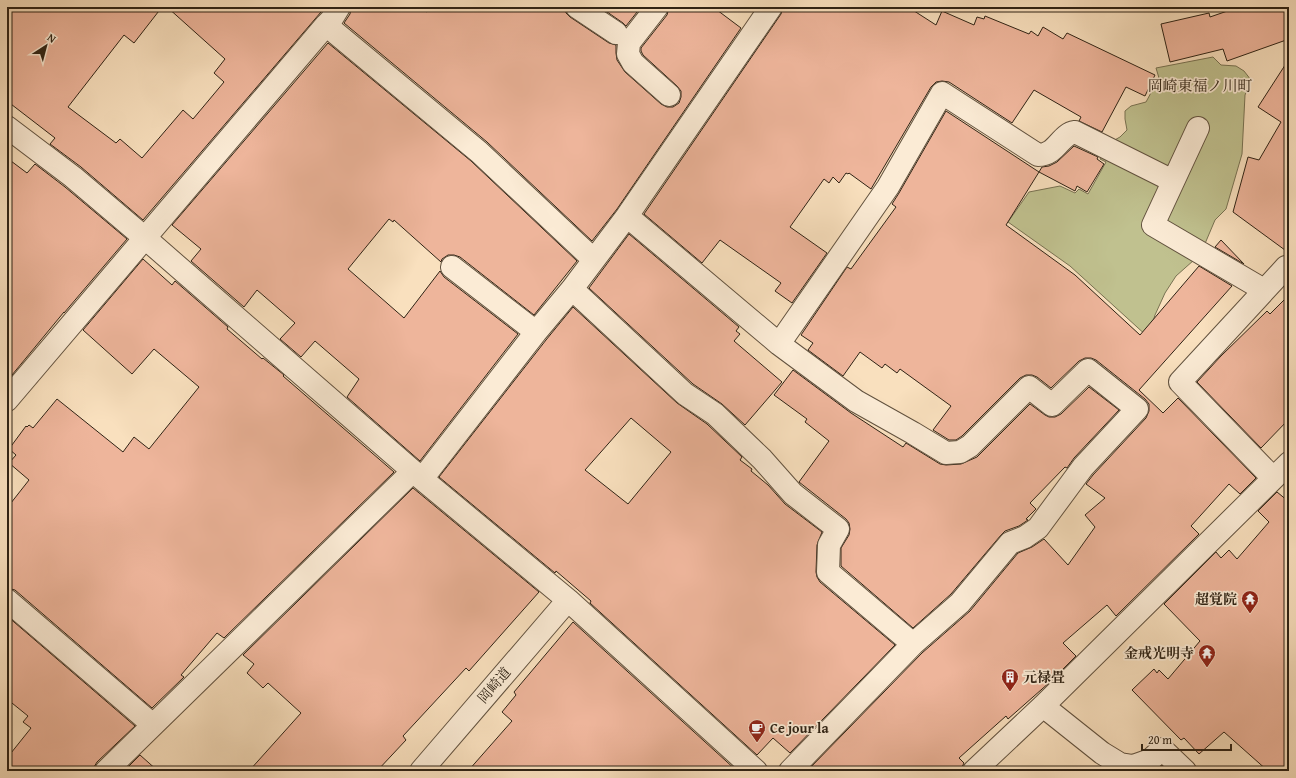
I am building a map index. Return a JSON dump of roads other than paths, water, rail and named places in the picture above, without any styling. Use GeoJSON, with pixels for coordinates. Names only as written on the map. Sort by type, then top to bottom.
{"type":"FeatureCollection","features":[{"type":"Feature","properties":{"kind":"street"},"geometry":{"type":"LineString","coordinates":[[577,7],[616,33]]}},
{"type":"Feature","properties":{"kind":"street"},"geometry":{"type":"LineString","coordinates":[[657,7],[630,42],[628,54],[633,64],[669,96]]}},
{"type":"Feature","properties":{"kind":"street"},"geometry":{"type":"LineString","coordinates":[[106,771],[418,475],[572,289],[593,259],[627,216],[771,7]]}},
{"type":"Feature","properties":{"kind":"street"},"geometry":{"type":"LineString","coordinates":[[7,400],[145,238],[328,15],[479,152],[593,259]]}},
{"type":"Feature","properties":{"kind":"street"},"geometry":{"type":"LineString","coordinates":[[779,344],[888,187],[942,93],[1038,155],[1047,154],[1058,146],[1067,135],[1075,132],[1173,181]]}},
{"type":"Feature","properties":{"kind":"street"},"geometry":{"type":"LineString","coordinates":[[7,127],[73,177],[418,475],[568,600],[756,771]]}},
{"type":"Feature","properties":{"kind":"street"},"geometry":{"type":"LineString","coordinates":[[1198,128],[1153,225],[1264,290]]}},
{"type":"Feature","properties":{"kind":"street"},"geometry":{"type":"LineString","coordinates":[[627,216],[779,344],[856,401],[946,453],[960,452],[970,446],[1028,387],[1052,405],[1088,370],[1137,409],[1083,467],[1038,528],[1025,537],[1010,543],[960,603],[913,644],[790,771]]}},
{"type":"Feature","properties":{"kind":"street"},"geometry":{"type":"LineString","coordinates":[[452,267],[536,332]]}},
{"type":"Feature","properties":{"kind":"street"},"geometry":{"type":"LineString","coordinates":[[1273,478],[1180,382],[1286,267]]}},
{"type":"Feature","properties":{"kind":"street"},"geometry":{"type":"LineString","coordinates":[[572,289],[685,394],[715,414],[762,459],[793,494],[838,529],[829,545],[828,572],[913,644]]}},
{"type":"Feature","properties":{"kind":"street"},"geometry":{"type":"LineString","coordinates":[[974,771],[1043,706],[1289,463]]}},
{"type":"Feature","properties":{"kind":"street"},"geometry":{"type":"LineString","coordinates":[[7,600],[153,726]]}},
{"type":"Feature","properties":{"kind":"street","name":"岡崎道"},"geometry":{"type":"LineString","coordinates":[[421,771],[568,600]]}},
{"type":"Feature","properties":{"kind":"street"},"geometry":{"type":"LineString","coordinates":[[1043,706],[1102,753],[1120,764],[1133,766],[1150,760],[1162,749],[1185,771]]}},
{"type":"Feature","properties":{"kind":"place","name":"超覚院"},"geometry":{"type":"Point","coordinates":[1250,614]}},
{"type":"Feature","properties":{"kind":"place","name":"金戒光明寺"},"geometry":{"type":"Point","coordinates":[1207,668]}},
{"type":"Feature","properties":{"kind":"place","name":"元禄畳"},"geometry":{"type":"Point","coordinates":[1010,692]}},
{"type":"Feature","properties":{"kind":"place","name":"Ce jour la"},"geometry":{"type":"Point","coordinates":[757,743]}},
{"type":"Feature","properties":{"kind":"district","name":"岡崎東福ノ川町"},"geometry":{"type":"Point","coordinates":[1200,85]}}]}
